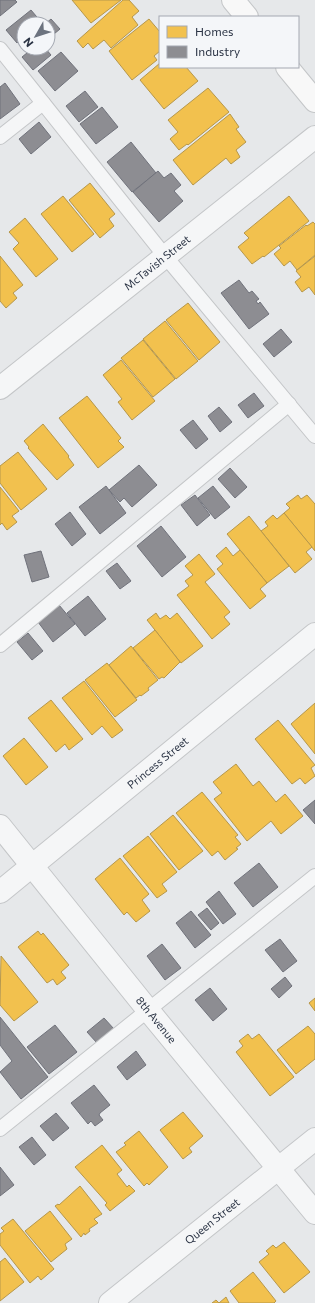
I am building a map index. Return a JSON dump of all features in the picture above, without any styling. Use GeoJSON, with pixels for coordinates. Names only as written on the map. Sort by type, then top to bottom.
{"type":"FeatureCollection","features":[{"type":"Feature","properties":{"kind":"main road"},"geometry":{"type":"LineString","coordinates":[[233,0],[246,16]]}},
{"type":"Feature","properties":{"kind":"main road"},"geometry":{"type":"LineString","coordinates":[[288,68],[315,101]]}},
{"type":"Feature","properties":{"kind":"street","name":"McTavish Street"},"geometry":{"type":"LineString","coordinates":[[0,388],[315,137]]}},
{"type":"Feature","properties":{"kind":"street","name":"Princess Street"},"geometry":{"type":"LineString","coordinates":[[0,892],[315,634]]}},
{"type":"Feature","properties":{"kind":"street","name":"8th Avenue"},"geometry":{"type":"LineString","coordinates":[[0,826],[148,1010],[315,1212]]}},
{"type":"Feature","properties":{"kind":"street","name":"Queen Street"},"geometry":{"type":"LineString","coordinates":[[110,1303],[315,1139]]}},
{"type":"Feature","properties":{"kind":"lane"},"geometry":{"type":"LineString","coordinates":[[0,49],[165,256],[315,436]]}},
{"type":"Feature","properties":{"kind":"lane"},"geometry":{"type":"LineString","coordinates":[[0,137],[43,103]]}},
{"type":"Feature","properties":{"kind":"lane"},"geometry":{"type":"LineString","coordinates":[[0,645],[289,404]]}},
{"type":"Feature","properties":{"kind":"lane"},"geometry":{"type":"LineString","coordinates":[[0,1129],[315,876]]}},
{"type":"Feature","properties":{"kind":"building: Homes"},"geometry":{"type":"Polygon","coordinates":[[[72,0],[121,0],[91,23],[72,0]]]}},
{"type":"Feature","properties":{"kind":"building: Homes"},"geometry":{"type":"Polygon","coordinates":[[[123,0],[129,0],[139,11],[132,17],[138,25],[111,48],[104,40],[93,49],[88,43],[83,48],[77,41],[123,0]]]}},
{"type":"Feature","properties":{"kind":"building: Homes"},"geometry":{"type":"Polygon","coordinates":[[[149,19],[159,31],[159,52],[154,56],[157,60],[132,80],[109,51],[149,19]]]}},
{"type":"Feature","properties":{"kind":"building: Homes"},"geometry":{"type":"Polygon","coordinates":[[[159,64],[159,68],[187,68],[198,81],[164,109],[140,80],[159,64]]]}},
{"type":"Feature","properties":{"kind":"building: Homes"},"geometry":{"type":"Polygon","coordinates":[[[208,88],[229,112],[188,145],[187,144],[179,150],[170,139],[178,132],[168,120],[208,88]]]}},
{"type":"Feature","properties":{"kind":"building: Homes"},"geometry":{"type":"Polygon","coordinates":[[[230,114],[239,127],[236,129],[246,142],[236,150],[240,157],[231,164],[226,158],[193,185],[173,160],[230,114]]]}},
{"type":"Feature","properties":{"kind":"building: Homes"},"geometry":{"type":"Polygon","coordinates":[[[90,183],[115,214],[109,219],[114,226],[100,238],[69,200],[90,183]]]}},
{"type":"Feature","properties":{"kind":"building: Homes"},"geometry":{"type":"Polygon","coordinates":[[[63,196],[94,234],[72,252],[41,214],[63,196]]]}},
{"type":"Feature","properties":{"kind":"building: Homes"},"geometry":{"type":"Polygon","coordinates":[[[289,196],[309,221],[264,257],[263,256],[252,264],[238,247],[249,238],[244,233],[289,196]]]}},
{"type":"Feature","properties":{"kind":"building: Homes"},"geometry":{"type":"Polygon","coordinates":[[[25,218],[58,259],[36,277],[13,249],[19,243],[9,232],[25,218]]]}},
{"type":"Feature","properties":{"kind":"building: Homes"},"geometry":{"type":"Polygon","coordinates":[[[313,222],[315,224],[315,255],[297,270],[290,261],[284,266],[274,254],[281,248],[279,246],[306,225],[307,226],[313,222]]]}},
{"type":"Feature","properties":{"kind":"building: Homes"},"geometry":{"type":"Polygon","coordinates":[[[0,256],[23,285],[13,293],[17,298],[6,308],[0,301],[0,256]]]}},
{"type":"Feature","properties":{"kind":"building: Homes"},"geometry":{"type":"Polygon","coordinates":[[[315,256],[315,295],[309,287],[302,292],[295,282],[301,277],[296,271],[315,256]]]}},
{"type":"Feature","properties":{"kind":"building: Homes"},"geometry":{"type":"Polygon","coordinates":[[[188,303],[220,342],[199,360],[166,320],[188,303]]]}},
{"type":"Feature","properties":{"kind":"building: Homes"},"geometry":{"type":"Polygon","coordinates":[[[165,321],[198,361],[176,379],[143,339],[165,321]]]}},
{"type":"Feature","properties":{"kind":"building: Homes"},"geometry":{"type":"Polygon","coordinates":[[[143,340],[175,379],[153,397],[121,358],[143,340]]]}},
{"type":"Feature","properties":{"kind":"building: Homes"},"geometry":{"type":"Polygon","coordinates":[[[121,360],[155,401],[132,420],[118,402],[122,399],[103,375],[121,360]]]}},
{"type":"Feature","properties":{"kind":"building: Homes"},"geometry":{"type":"Polygon","coordinates":[[[87,396],[121,438],[118,441],[124,447],[98,468],[59,418],[87,396]]]}},
{"type":"Feature","properties":{"kind":"building: Homes"},"geometry":{"type":"Polygon","coordinates":[[[43,424],[69,456],[68,457],[74,465],[57,480],[28,448],[29,447],[24,441],[43,424]]]}},
{"type":"Feature","properties":{"kind":"building: Homes"},"geometry":{"type":"Polygon","coordinates":[[[18,452],[47,489],[21,510],[0,483],[0,466],[18,452]]]}},
{"type":"Feature","properties":{"kind":"building: Homes"},"geometry":{"type":"Polygon","coordinates":[[[0,487],[19,511],[12,516],[17,522],[7,530],[2,523],[0,525],[0,487]]]}},
{"type":"Feature","properties":{"kind":"building: Homes"},"geometry":{"type":"Polygon","coordinates":[[[298,495],[301,499],[307,495],[315,504],[315,551],[284,513],[290,508],[286,504],[298,495]]]}},
{"type":"Feature","properties":{"kind":"building: Homes"},"geometry":{"type":"Polygon","coordinates":[[[284,513],[312,547],[306,552],[312,559],[295,573],[261,531],[268,526],[265,522],[273,515],[277,519],[284,513]]]}},
{"type":"Feature","properties":{"kind":"building: Homes"},"geometry":{"type":"Polygon","coordinates":[[[249,516],[289,566],[267,583],[227,534],[249,516]]]}},
{"type":"Feature","properties":{"kind":"building: Homes"},"geometry":{"type":"Polygon","coordinates":[[[226,547],[233,556],[240,550],[267,583],[260,589],[266,596],[250,609],[217,569],[223,564],[216,556],[226,547]]]}},
{"type":"Feature","properties":{"kind":"building: Homes"},"geometry":{"type":"Polygon","coordinates":[[[199,554],[215,574],[205,582],[230,612],[224,617],[230,624],[212,639],[177,595],[189,586],[185,581],[193,575],[185,566],[199,554]]]}},
{"type":"Feature","properties":{"kind":"building: Homes"},"geometry":{"type":"Polygon","coordinates":[[[156,613],[160,619],[166,615],[170,619],[177,613],[203,646],[181,663],[147,620],[156,613]]]}},
{"type":"Feature","properties":{"kind":"building: Homes"},"geometry":{"type":"Polygon","coordinates":[[[155,630],[180,662],[164,678],[162,677],[159,679],[133,648],[155,630]]]}},
{"type":"Feature","properties":{"kind":"building: Homes"},"geometry":{"type":"Polygon","coordinates":[[[131,646],[158,680],[148,688],[149,690],[136,698],[109,665],[131,646]]]}},
{"type":"Feature","properties":{"kind":"building: Homes"},"geometry":{"type":"Polygon","coordinates":[[[107,663],[137,700],[115,717],[85,680],[107,663]]]}},
{"type":"Feature","properties":{"kind":"building: Homes"},"geometry":{"type":"Polygon","coordinates":[[[84,681],[123,730],[112,738],[102,726],[92,735],[62,698],[84,681]]]}},
{"type":"Feature","properties":{"kind":"building: Homes"},"geometry":{"type":"Polygon","coordinates":[[[51,700],[83,739],[69,750],[65,744],[56,752],[28,718],[51,700]]]}},
{"type":"Feature","properties":{"kind":"building: Homes"},"geometry":{"type":"Polygon","coordinates":[[[315,703],[315,754],[291,724],[315,703]]]}},
{"type":"Feature","properties":{"kind":"building: Homes"},"geometry":{"type":"Polygon","coordinates":[[[278,720],[315,765],[311,768],[315,776],[305,784],[300,778],[292,784],[255,739],[278,720]]]}},
{"type":"Feature","properties":{"kind":"building: Homes"},"geometry":{"type":"Polygon","coordinates":[[[24,738],[48,767],[26,785],[3,756],[24,738]]]}},
{"type":"Feature","properties":{"kind":"building: Homes"},"geometry":{"type":"Polygon","coordinates":[[[236,764],[253,786],[259,781],[276,802],[285,794],[303,816],[281,834],[271,821],[247,841],[214,799],[222,793],[213,782],[236,764]]]}},
{"type":"Feature","properties":{"kind":"building: Homes"},"geometry":{"type":"Polygon","coordinates":[[[202,792],[238,835],[235,837],[241,844],[236,848],[238,849],[225,860],[218,851],[212,856],[176,813],[202,792]]]}},
{"type":"Feature","properties":{"kind":"building: Homes"},"geometry":{"type":"Polygon","coordinates":[[[173,815],[203,851],[179,870],[150,834],[173,815]]]}},
{"type":"Feature","properties":{"kind":"building: Homes"},"geometry":{"type":"Polygon","coordinates":[[[148,836],[177,872],[162,884],[167,891],[157,898],[123,856],[148,836]]]}},
{"type":"Feature","properties":{"kind":"building: Homes"},"geometry":{"type":"Polygon","coordinates":[[[120,858],[149,894],[142,900],[150,911],[136,922],[127,912],[124,915],[95,879],[120,858]]]}},
{"type":"Feature","properties":{"kind":"building: Homes"},"geometry":{"type":"Polygon","coordinates":[[[38,931],[41,935],[43,933],[69,965],[61,972],[66,978],[57,985],[53,979],[47,983],[18,947],[38,931]]]}},
{"type":"Feature","properties":{"kind":"building: Homes"},"geometry":{"type":"Polygon","coordinates":[[[1,956],[38,1002],[14,1021],[0,1005],[1,956]]]}},
{"type":"Feature","properties":{"kind":"building: Homes"},"geometry":{"type":"Polygon","coordinates":[[[315,998],[315,1011],[309,1003],[315,998]]]}},
{"type":"Feature","properties":{"kind":"building: Homes"},"geometry":{"type":"Polygon","coordinates":[[[308,1026],[315,1034],[315,1059],[296,1074],[277,1050],[308,1026]]]}},
{"type":"Feature","properties":{"kind":"building: Homes"},"geometry":{"type":"Polygon","coordinates":[[[248,1034],[252,1039],[259,1034],[294,1077],[270,1096],[236,1052],[243,1046],[239,1041],[248,1034]]]}},
{"type":"Feature","properties":{"kind":"building: Homes"},"geometry":{"type":"Polygon","coordinates":[[[183,1112],[203,1136],[189,1148],[192,1152],[183,1159],[160,1130],[183,1112]]]}},
{"type":"Feature","properties":{"kind":"building: Homes"},"geometry":{"type":"Polygon","coordinates":[[[139,1131],[168,1167],[149,1185],[147,1183],[144,1186],[116,1152],[126,1145],[124,1143],[139,1131]]]}},
{"type":"Feature","properties":{"kind":"building: Homes"},"geometry":{"type":"Polygon","coordinates":[[[102,1145],[122,1170],[117,1174],[127,1187],[129,1185],[135,1191],[110,1211],[105,1205],[107,1203],[75,1167],[102,1145]]]}},
{"type":"Feature","properties":{"kind":"building: Homes"},"geometry":{"type":"Polygon","coordinates":[[[80,1186],[102,1214],[94,1219],[98,1223],[81,1237],[55,1206],[58,1204],[59,1205],[80,1186]]]}},
{"type":"Feature","properties":{"kind":"building: Homes"},"geometry":{"type":"Polygon","coordinates":[[[50,1211],[72,1239],[65,1244],[67,1249],[51,1262],[25,1231],[50,1211]]]}},
{"type":"Feature","properties":{"kind":"building: Homes"},"geometry":{"type":"Polygon","coordinates":[[[13,1219],[54,1269],[41,1280],[38,1276],[30,1283],[0,1245],[0,1234],[4,1231],[1,1228],[13,1219]]]}},
{"type":"Feature","properties":{"kind":"building: Homes"},"geometry":{"type":"Polygon","coordinates":[[[284,1242],[310,1272],[284,1293],[259,1262],[269,1254],[266,1251],[273,1245],[276,1248],[284,1242]]]}},
{"type":"Feature","properties":{"kind":"building: Homes"},"geometry":{"type":"Polygon","coordinates":[[[5,1258],[24,1282],[0,1301],[0,1262],[5,1258]]]}},
{"type":"Feature","properties":{"kind":"building: Homes"},"geometry":{"type":"Polygon","coordinates":[[[253,1272],[276,1301],[274,1303],[239,1303],[230,1291],[253,1272]]]}},
{"type":"Feature","properties":{"kind":"building: Homes"},"geometry":{"type":"Polygon","coordinates":[[[226,1297],[229,1303],[219,1303],[226,1297]]]}},
{"type":"Feature","properties":{"kind":"building: Homes"},"geometry":{"type":"Polygon","coordinates":[[[216,1300],[219,1303],[212,1303],[216,1300]]]}},
{"type":"Feature","properties":{"kind":"building: Industry"},"geometry":{"type":"Polygon","coordinates":[[[0,0],[15,0],[17,2],[0,16],[0,0]]]}},
{"type":"Feature","properties":{"kind":"building: Industry"},"geometry":{"type":"Polygon","coordinates":[[[31,10],[36,16],[24,16],[31,10]]]}},
{"type":"Feature","properties":{"kind":"building: Industry"},"geometry":{"type":"Polygon","coordinates":[[[16,22],[16,42],[6,30],[16,22]]]}},
{"type":"Feature","properties":{"kind":"building: Industry"},"geometry":{"type":"Polygon","coordinates":[[[56,25],[60,29],[56,32],[56,25]]]}},
{"type":"Feature","properties":{"kind":"building: Industry"},"geometry":{"type":"Polygon","coordinates":[[[61,52],[78,71],[55,91],[38,71],[61,52]]]}},
{"type":"Feature","properties":{"kind":"building: Industry"},"geometry":{"type":"Polygon","coordinates":[[[23,56],[50,56],[33,70],[22,57],[23,56]]]}},
{"type":"Feature","properties":{"kind":"building: Industry"},"geometry":{"type":"Polygon","coordinates":[[[5,83],[20,104],[0,119],[0,87],[5,83]]]}},
{"type":"Feature","properties":{"kind":"building: Industry"},"geometry":{"type":"Polygon","coordinates":[[[85,91],[98,107],[79,122],[66,106],[85,91]]]}},
{"type":"Feature","properties":{"kind":"building: Industry"},"geometry":{"type":"Polygon","coordinates":[[[102,107],[118,127],[96,144],[80,124],[102,107]]]}},
{"type":"Feature","properties":{"kind":"building: Industry"},"geometry":{"type":"Polygon","coordinates":[[[39,122],[51,137],[31,154],[19,139],[39,122]]]}},
{"type":"Feature","properties":{"kind":"building: Industry"},"geometry":{"type":"Polygon","coordinates":[[[131,142],[156,173],[132,192],[107,162],[131,142]]]}},
{"type":"Feature","properties":{"kind":"building: Industry"},"geometry":{"type":"Polygon","coordinates":[[[158,171],[164,178],[171,173],[181,185],[174,191],[183,201],[159,222],[133,192],[158,171]]]}},
{"type":"Feature","properties":{"kind":"building: Industry"},"geometry":{"type":"Polygon","coordinates":[[[239,280],[249,293],[252,291],[259,299],[256,301],[258,304],[260,302],[269,314],[249,329],[221,293],[239,280]]]}},
{"type":"Feature","properties":{"kind":"building: Industry"},"geometry":{"type":"Polygon","coordinates":[[[281,329],[292,342],[274,357],[263,344],[281,329]]]}},
{"type":"Feature","properties":{"kind":"building: Industry"},"geometry":{"type":"Polygon","coordinates":[[[254,393],[264,406],[248,418],[238,405],[254,393]]]}},
{"type":"Feature","properties":{"kind":"building: Industry"},"geometry":{"type":"Polygon","coordinates":[[[219,407],[232,422],[220,432],[208,416],[219,407]]]}},
{"type":"Feature","properties":{"kind":"building: Industry"},"geometry":{"type":"Polygon","coordinates":[[[193,420],[208,439],[196,449],[180,430],[193,420]]]}},
{"type":"Feature","properties":{"kind":"building: Industry"},"geometry":{"type":"Polygon","coordinates":[[[139,465],[157,485],[132,507],[124,498],[120,502],[109,490],[139,465]]]}},
{"type":"Feature","properties":{"kind":"building: Industry"},"geometry":{"type":"Polygon","coordinates":[[[230,468],[247,487],[235,498],[218,479],[230,468]]]}},
{"type":"Feature","properties":{"kind":"building: Industry"},"geometry":{"type":"Polygon","coordinates":[[[106,486],[126,513],[100,534],[79,507],[106,486]]]}},
{"type":"Feature","properties":{"kind":"building: Industry"},"geometry":{"type":"Polygon","coordinates":[[[213,486],[230,507],[215,519],[198,498],[213,486]]]}},
{"type":"Feature","properties":{"kind":"building: Industry"},"geometry":{"type":"Polygon","coordinates":[[[195,495],[210,515],[197,526],[181,505],[195,495]]]}},
{"type":"Feature","properties":{"kind":"building: Industry"},"geometry":{"type":"Polygon","coordinates":[[[70,512],[86,534],[72,546],[55,524],[70,512]]]}},
{"type":"Feature","properties":{"kind":"building: Industry"},"geometry":{"type":"Polygon","coordinates":[[[161,526],[186,557],[162,577],[137,546],[161,526]]]}},
{"type":"Feature","properties":{"kind":"building: Industry"},"geometry":{"type":"Polygon","coordinates":[[[41,551],[49,577],[32,582],[24,555],[41,551]]]}},
{"type":"Feature","properties":{"kind":"building: Industry"},"geometry":{"type":"Polygon","coordinates":[[[117,563],[131,581],[120,589],[106,571],[117,563]]]}},
{"type":"Feature","properties":{"kind":"building: Industry"},"geometry":{"type":"Polygon","coordinates":[[[88,596],[106,619],[85,636],[67,613],[88,596]]]}},
{"type":"Feature","properties":{"kind":"building: Industry"},"geometry":{"type":"Polygon","coordinates":[[[59,605],[75,624],[53,642],[38,622],[59,605]]]}},
{"type":"Feature","properties":{"kind":"building: Industry"},"geometry":{"type":"Polygon","coordinates":[[[28,633],[43,651],[32,660],[17,642],[28,633]]]}},
{"type":"Feature","properties":{"kind":"building: Industry"},"geometry":{"type":"Polygon","coordinates":[[[315,800],[315,824],[303,810],[315,800]]]}},
{"type":"Feature","properties":{"kind":"building: Industry"},"geometry":{"type":"Polygon","coordinates":[[[259,863],[278,887],[253,907],[234,883],[259,863]]]}},
{"type":"Feature","properties":{"kind":"building: Industry"},"geometry":{"type":"Polygon","coordinates":[[[219,891],[236,914],[223,924],[206,902],[219,891]]]}},
{"type":"Feature","properties":{"kind":"building: Industry"},"geometry":{"type":"Polygon","coordinates":[[[207,908],[219,923],[211,930],[198,915],[207,908]]]}},
{"type":"Feature","properties":{"kind":"building: Industry"},"geometry":{"type":"Polygon","coordinates":[[[191,911],[211,935],[195,948],[176,923],[191,911]]]}},
{"type":"Feature","properties":{"kind":"building: Industry"},"geometry":{"type":"Polygon","coordinates":[[[280,939],[297,961],[283,972],[265,950],[280,939]]]}},
{"type":"Feature","properties":{"kind":"building: Industry"},"geometry":{"type":"Polygon","coordinates":[[[162,944],[181,968],[165,980],[147,956],[162,944]]]}},
{"type":"Feature","properties":{"kind":"building: Industry"},"geometry":{"type":"Polygon","coordinates":[[[285,977],[292,986],[279,998],[271,989],[285,977]]]}},
{"type":"Feature","properties":{"kind":"building: Industry"},"geometry":{"type":"Polygon","coordinates":[[[210,988],[227,1009],[213,1021],[195,1000],[210,988]]]}},
{"type":"Feature","properties":{"kind":"building: Industry"},"geometry":{"type":"Polygon","coordinates":[[[0,1017],[48,1077],[21,1099],[0,1072],[12,1061],[0,1045],[0,1017]]]}},
{"type":"Feature","properties":{"kind":"building: Industry"},"geometry":{"type":"Polygon","coordinates":[[[104,1018],[114,1029],[97,1043],[87,1032],[104,1018]]]}},
{"type":"Feature","properties":{"kind":"building: Industry"},"geometry":{"type":"Polygon","coordinates":[[[55,1025],[77,1052],[49,1074],[27,1047],[55,1025]]]}},
{"type":"Feature","properties":{"kind":"building: Industry"},"geometry":{"type":"Polygon","coordinates":[[[136,1051],[146,1065],[127,1080],[117,1067],[136,1051]]]}},
{"type":"Feature","properties":{"kind":"building: Industry"},"geometry":{"type":"Polygon","coordinates":[[[94,1085],[110,1105],[100,1113],[99,1115],[103,1120],[95,1126],[91,1121],[88,1124],[71,1103],[94,1085]]]}},
{"type":"Feature","properties":{"kind":"building: Industry"},"geometry":{"type":"Polygon","coordinates":[[[56,1113],[69,1128],[53,1141],[40,1126],[56,1113]]]}},
{"type":"Feature","properties":{"kind":"building: Industry"},"geometry":{"type":"Polygon","coordinates":[[[32,1137],[46,1155],[34,1165],[19,1147],[32,1137]]]}},
{"type":"Feature","properties":{"kind":"building: Industry"},"geometry":{"type":"Polygon","coordinates":[[[0,1167],[14,1185],[0,1196],[0,1167]]]}}]}
